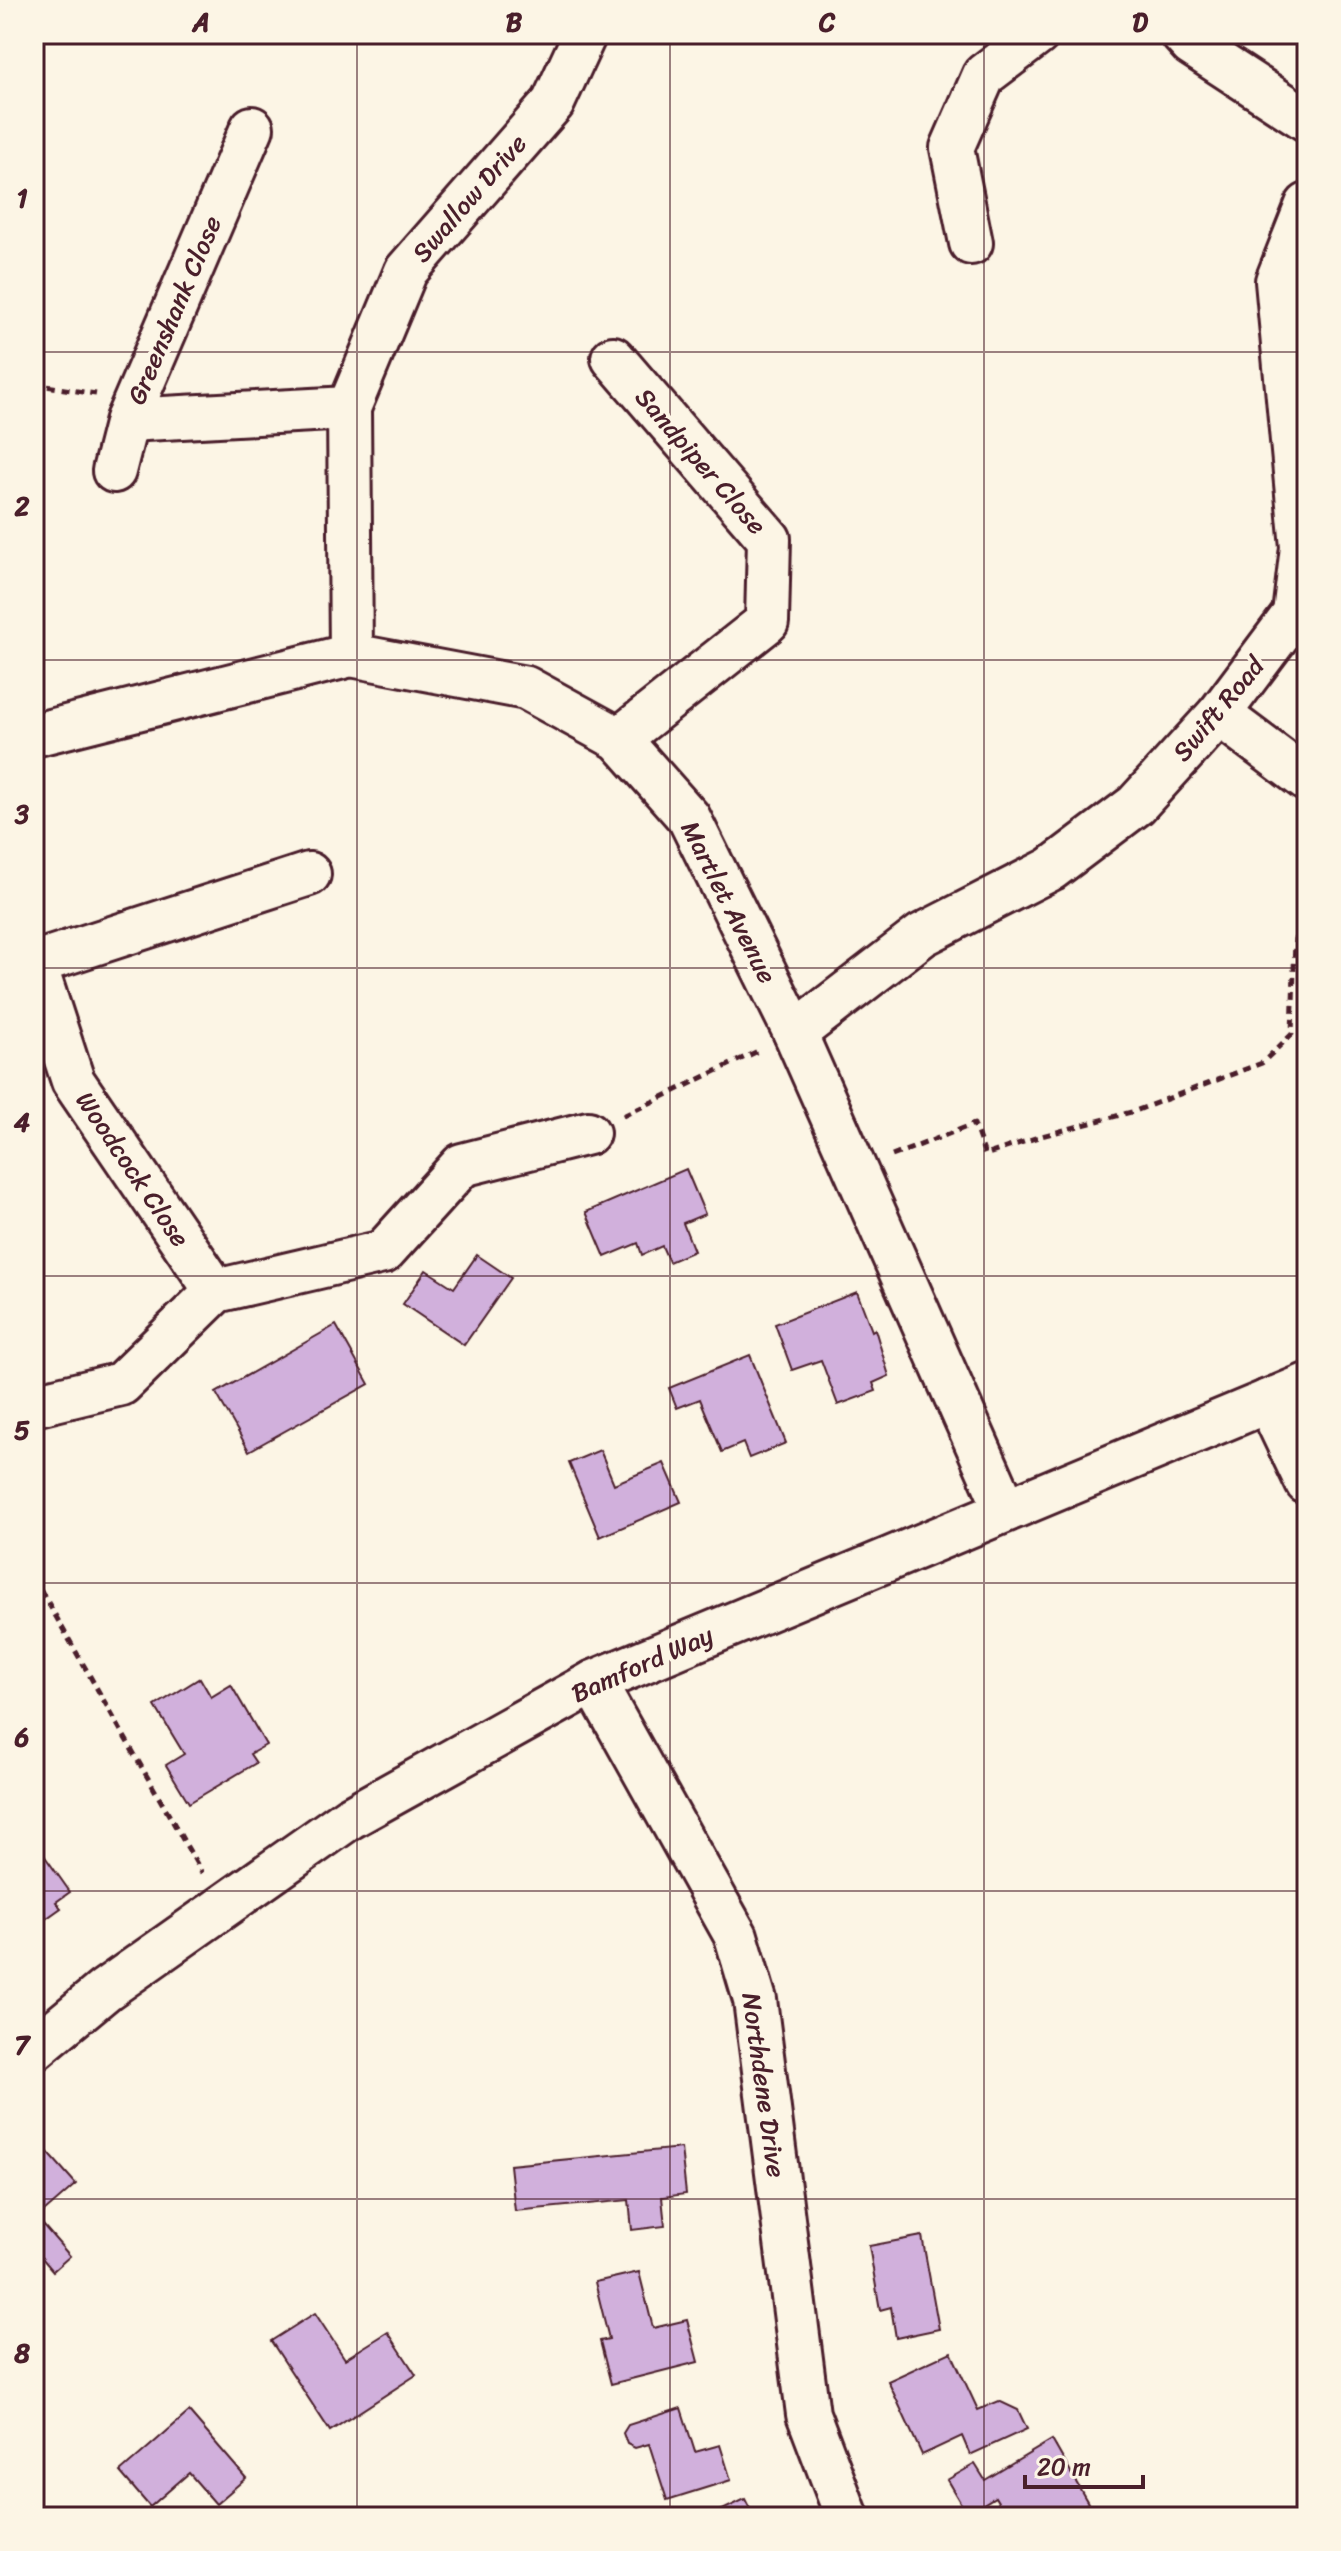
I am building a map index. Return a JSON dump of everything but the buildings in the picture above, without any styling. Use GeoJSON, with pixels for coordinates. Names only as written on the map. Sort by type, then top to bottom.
{"type":"FeatureCollection","features":[{"type":"Feature","properties":{"kind":"street","name":"Swallow Drive"},"geometry":{"type":"LineString","coordinates":[[351,655],[349,408],[406,271],[553,103],[585,34]]}},
{"type":"Feature","properties":{"kind":"street"},"geometry":{"type":"LineString","coordinates":[[971,243],[952,148],[984,75],[1038,34]]}},
{"type":"Feature","properties":{"kind":"street"},"geometry":{"type":"LineString","coordinates":[[1182,34],[1192,45],[1307,120]]}},
{"type":"Feature","properties":{"kind":"street","name":"Greenshank Close"},"geometry":{"type":"LineString","coordinates":[[252,128],[131,410],[349,408]]}},
{"type":"Feature","properties":{"kind":"street","name":"Swift Road"},"geometry":{"type":"LineString","coordinates":[[795,1033],[922,935],[1051,869],[1124,814],[1219,714],[1294,614],[1302,547],[1277,281],[1307,205]]}},
{"type":"Feature","properties":{"kind":"street","name":"Sandpiper Close"},"geometry":{"type":"LineString","coordinates":[[613,358],[769,539],[767,622],[619,739]]}},
{"type":"Feature","properties":{"kind":"street"},"geometry":{"type":"LineString","coordinates":[[114,471],[131,410]]}},
{"type":"Feature","properties":{"kind":"street","name":"Martlet Avenue"},"geometry":{"type":"LineString","coordinates":[[34,735],[351,655],[526,688],[619,739],[689,818],[795,1033],[1005,1508]]}},
{"type":"Feature","properties":{"kind":"street"},"geometry":{"type":"LineString","coordinates":[[1219,714],[1307,780]]}},
{"type":"Feature","properties":{"kind":"street","name":"Woodcock Close"},"geometry":{"type":"LineString","coordinates":[[216,1291],[47,1044],[34,962],[309,874]]}},
{"type":"Feature","properties":{"kind":"street"},"geometry":{"type":"LineString","coordinates":[[34,1405],[121,1384],[216,1291],[383,1252],[462,1165],[588,1133]]}},
{"type":"Feature","properties":{"kind":"street","name":"Bamford Way"},"geometry":{"type":"LineString","coordinates":[[34,2049],[105,1990],[349,1818],[594,1682],[1005,1508],[1307,1385]]}},
{"type":"Feature","properties":{"kind":"street"},"geometry":{"type":"LineString","coordinates":[[1268,1401],[1307,1483]]}},
{"type":"Feature","properties":{"kind":"street","name":"Northdene Drive"},"geometry":{"type":"LineString","coordinates":[[594,1682],[736,1936],[755,2000],[808,2414],[847,2517]]}},
{"type":"Feature","properties":{"kind":"path"},"geometry":{"type":"LineString","coordinates":[[34,384],[131,410]]}},
{"type":"Feature","properties":{"kind":"path"},"geometry":{"type":"LineString","coordinates":[[855,1170],[974,1124],[985,1155],[1135,1111],[1262,1063],[1292,1034],[1295,939],[1307,927]]}},
{"type":"Feature","properties":{"kind":"path"},"geometry":{"type":"LineString","coordinates":[[588,1133],[795,1033]]}},
{"type":"Feature","properties":{"kind":"path"},"geometry":{"type":"LineString","coordinates":[[34,1578],[222,1908]]}}]}
